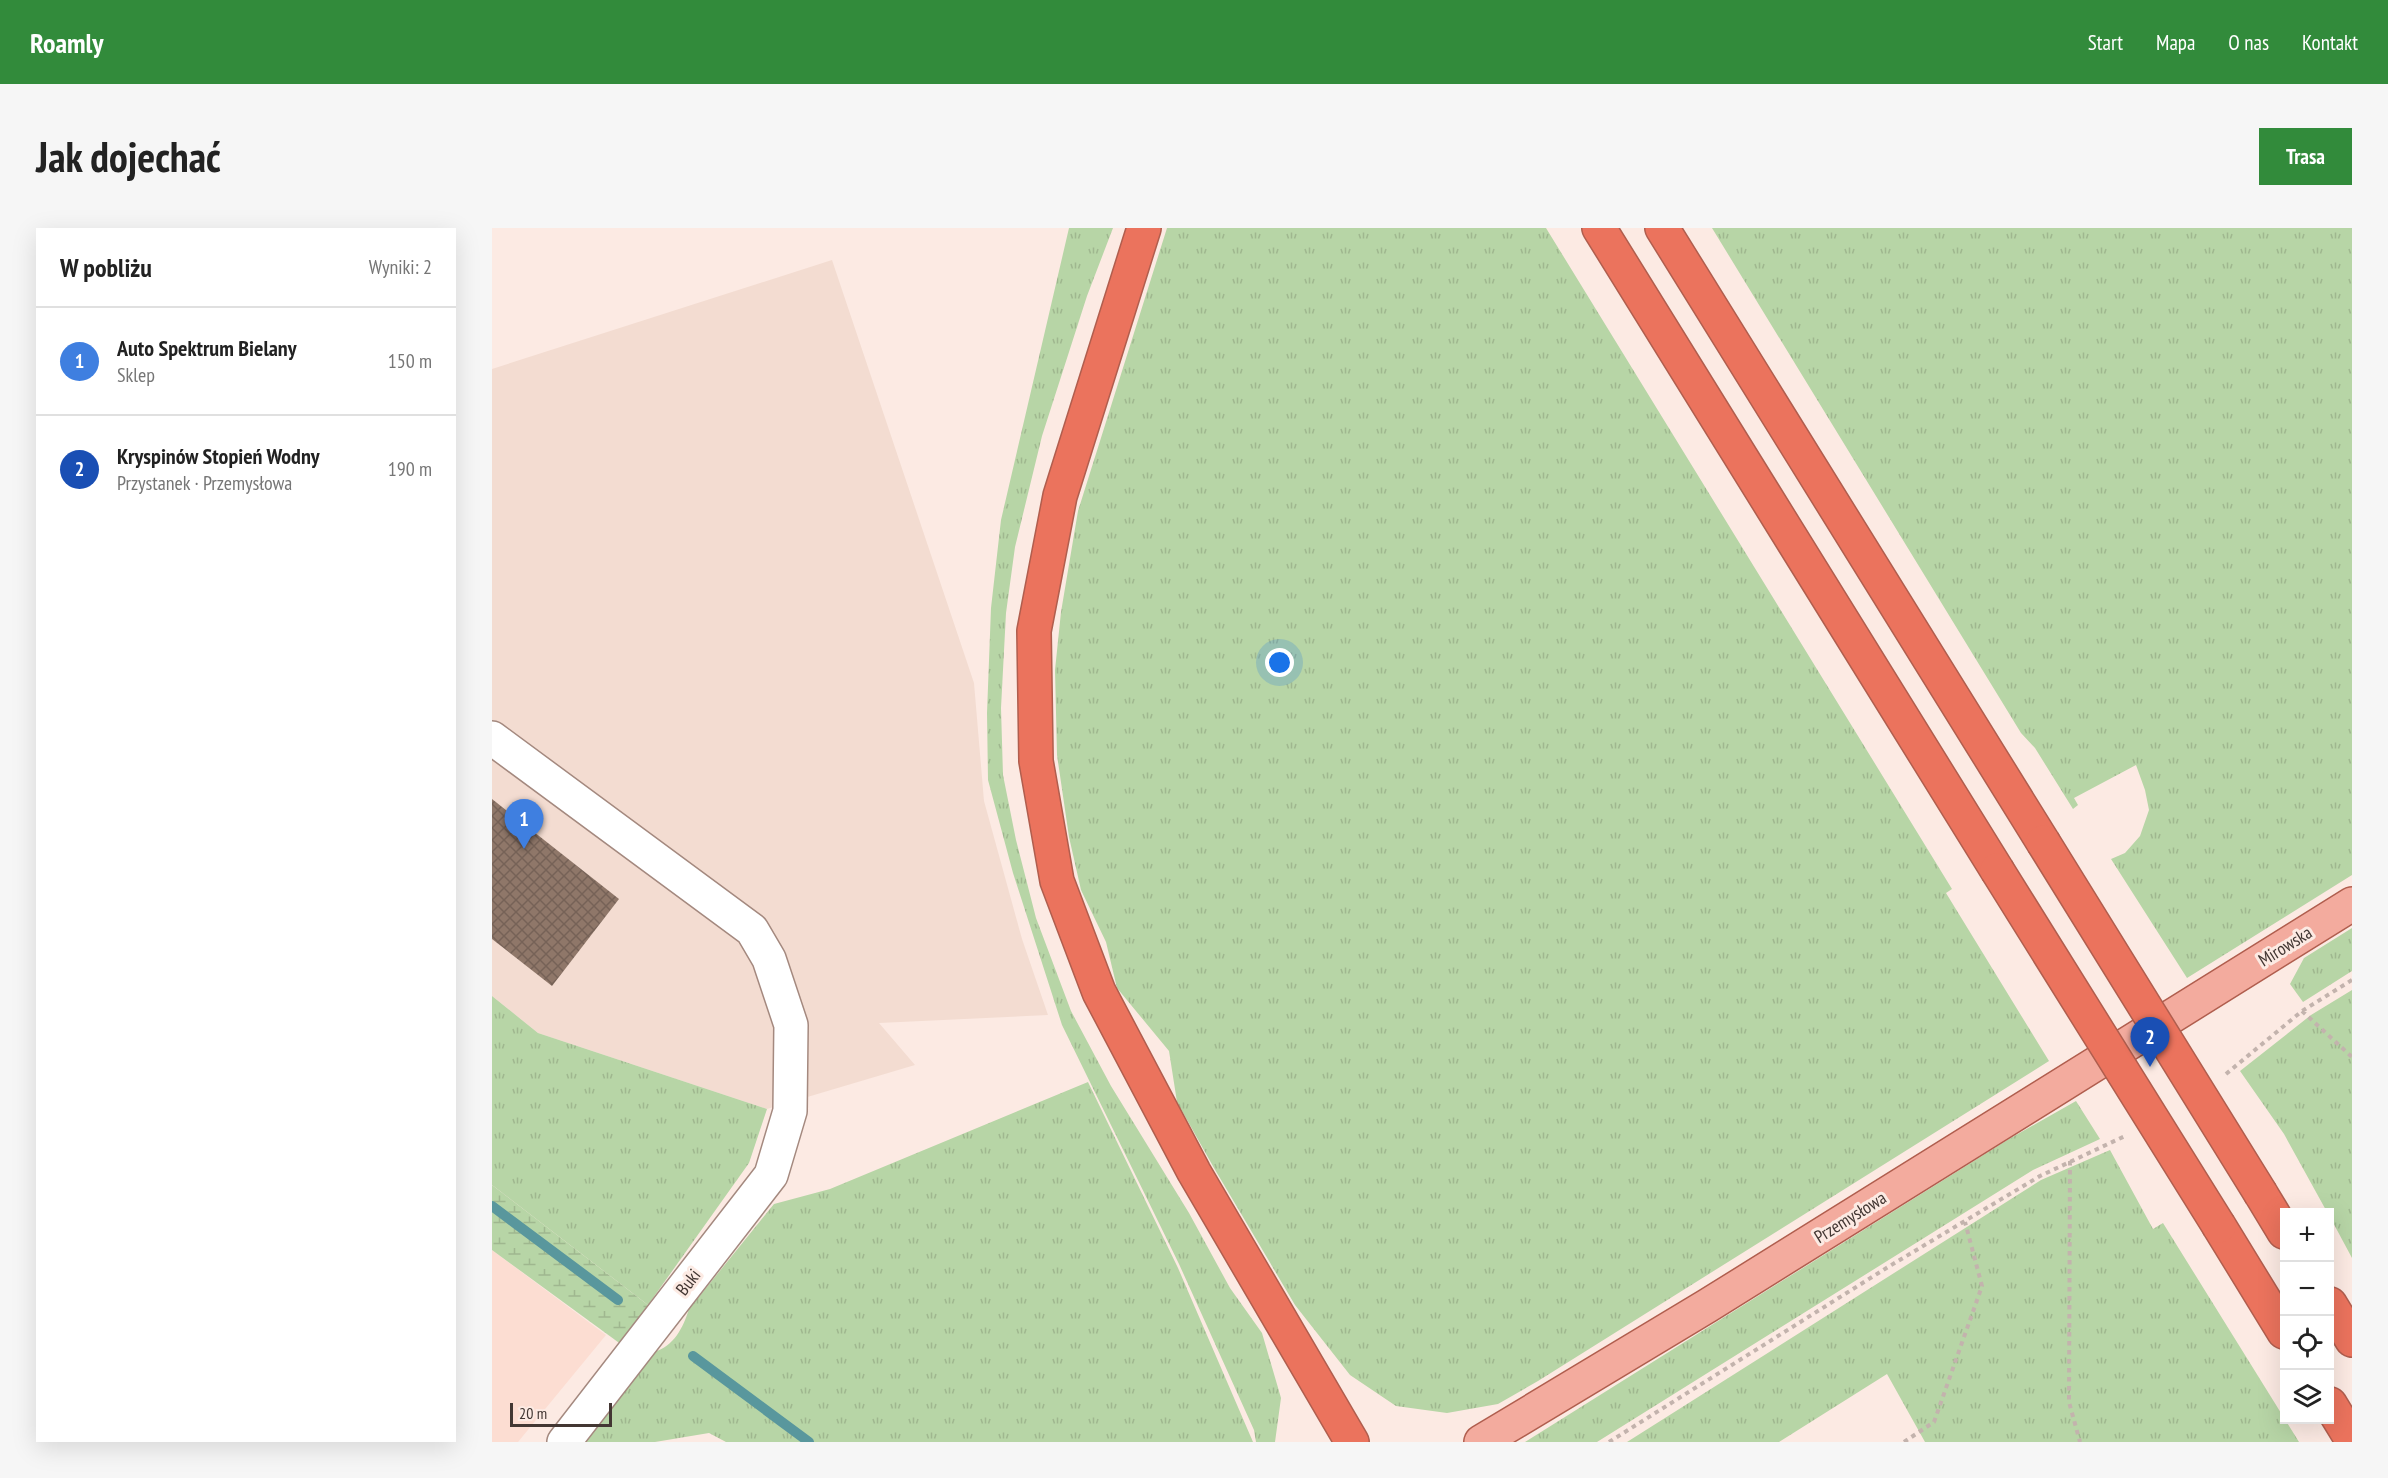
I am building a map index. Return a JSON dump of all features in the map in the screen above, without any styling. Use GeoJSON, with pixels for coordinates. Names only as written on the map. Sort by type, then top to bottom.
{"type":"FeatureCollection","features":[{"type":"Feature","properties":{"kind":"highway"},"geometry":{"type":"LineString","coordinates":[[1144,228],[1060,496],[1034,632],[1036,761],[1056,881],[1099,992],[1194,1172],[1352,1442]]}},
{"type":"Feature","properties":{"kind":"highway"},"geometry":{"type":"LineString","coordinates":[[1599,228],[2280,1325]]}},
{"type":"Feature","properties":{"kind":"highway"},"geometry":{"type":"LineString","coordinates":[[1662,228],[2280,1225]]}},
{"type":"Feature","properties":{"kind":"highway"},"geometry":{"type":"LineString","coordinates":[[2334,1311],[2352,1340]]}},
{"type":"Feature","properties":{"kind":"highway"},"geometry":{"type":"LineString","coordinates":[[2334,1411],[2352,1440]]}},
{"type":"Feature","properties":{"kind":"main road","name":"Mirowska"},"geometry":{"type":"LineString","coordinates":[[2218,988],[2352,904]]}},
{"type":"Feature","properties":{"kind":"main road","name":"Przemysłowa"},"geometry":{"type":"LineString","coordinates":[[1481,1442],[1707,1306],[2218,988]]}},
{"type":"Feature","properties":{"kind":"lane","name":"Buki"},"geometry":{"type":"LineString","coordinates":[[492,738],[752,930],[769,959],[791,1025],[790,1111],[771,1175],[564,1442]]}},
{"type":"Feature","properties":{"kind":"path"},"geometry":{"type":"LineString","coordinates":[[2223,1076],[2301,1011],[2352,980]]}},
{"type":"Feature","properties":{"kind":"path"},"geometry":{"type":"LineString","coordinates":[[2301,1011],[2352,1057]]}},
{"type":"Feature","properties":{"kind":"path"},"geometry":{"type":"LineString","coordinates":[[1609,1442],[1888,1267],[2040,1176],[2132,1132]]}},
{"type":"Feature","properties":{"kind":"path"},"geometry":{"type":"LineString","coordinates":[[2070,1161],[2069,1402],[2080,1442]]}},
{"type":"Feature","properties":{"kind":"path"},"geometry":{"type":"LineString","coordinates":[[1904,1442],[1934,1422],[1982,1286],[1965,1222]]}},
{"type":"Feature","properties":{"kind":"shaded area"},"geometry":{"type":"Polygon","coordinates":[[[832,260],[974,683],[984,801],[1022,939],[1048,1015],[879,1023],[915,1065],[767,1109],[538,1033],[492,996],[492,369],[832,260]]]}},
{"type":"Feature","properties":{"kind":"shaded area"},"geometry":{"type":"Polygon","coordinates":[[[492,1250],[606,1335],[518,1442],[492,1442],[492,1250]]]}},
{"type":"Feature","properties":{"kind":"green space"},"geometry":{"type":"Polygon","coordinates":[[[1069,228],[1113,228],[1087,296],[1042,436],[1015,547],[1006,613],[1001,708],[1003,775],[1016,840],[1036,918],[1071,1011],[1111,1086],[1189,1213],[1230,1288],[1262,1333],[1281,1398],[1275,1442],[1256,1442],[1254,1430],[1179,1264],[1062,1025],[1013,873],[988,780],[987,713],[991,608],[1001,520],[1069,228]]]}},
{"type":"Feature","properties":{"kind":"green space"},"geometry":{"type":"Polygon","coordinates":[[[1167,228],[1546,228],[1952,889],[1946,893],[2049,1061],[1498,1404],[1447,1413],[1396,1406],[1350,1375],[1295,1305],[1177,1102],[1169,1051],[1117,988],[1106,942],[1081,890],[1069,837],[1057,755],[1055,670],[1061,612],[1078,511],[1167,228]]]}},
{"type":"Feature","properties":{"kind":"green space"},"geometry":{"type":"Polygon","coordinates":[[[1712,228],[2352,228],[2352,875],[2187,978],[2111,859],[2125,853],[2140,836],[2149,810],[2136,765],[2074,798],[2078,805],[2073,809],[2035,748],[2021,733],[1712,228]]]}},
{"type":"Feature","properties":{"kind":"green space"},"geometry":{"type":"Polygon","coordinates":[[[2352,928],[2352,971],[2303,1002],[2290,984],[2304,958],[2352,928]]]}},
{"type":"Feature","properties":{"kind":"green space"},"geometry":{"type":"Polygon","coordinates":[[[2352,990],[2352,1258],[2334,1224],[2334,1208],[2325,1208],[2284,1134],[2240,1071],[2311,1015],[2352,990]]]}},
{"type":"Feature","properties":{"kind":"green space"},"geometry":{"type":"Polygon","coordinates":[[[492,996],[538,1033],[767,1109],[749,1163],[648,1305],[492,1185],[492,996]]]}},
{"type":"Feature","properties":{"kind":"green space"},"geometry":{"type":"Polygon","coordinates":[[[1088,1082],[1178,1268],[1253,1442],[726,1442],[709,1433],[655,1442],[580,1442],[654,1352],[667,1345],[677,1335],[689,1309],[774,1204],[830,1189],[1088,1082]]]}},
{"type":"Feature","properties":{"kind":"green space"},"geometry":{"type":"Polygon","coordinates":[[[2076,1101],[2100,1139],[2033,1170],[1597,1442],[1525,1442],[2009,1139],[2076,1101]]]}},
{"type":"Feature","properties":{"kind":"green space"},"geometry":{"type":"Polygon","coordinates":[[[2110,1150],[2153,1229],[2163,1223],[2280,1411],[2280,1424],[2288,1424],[2299,1442],[1925,1442],[1887,1374],[1779,1442],[1627,1442],[2041,1180],[2110,1150]]]}},
{"type":"Feature","properties":{"kind":"green space"},"geometry":{"type":"Polygon","coordinates":[[[492,1185],[648,1305],[622,1345],[492,1250],[492,1185]]]}},
{"type":"Feature","properties":{"kind":"building"},"geometry":{"type":"Polygon","coordinates":[[[492,799],[619,899],[552,986],[492,939],[492,799]]]}},
{"type":"Feature","properties":{"kind":"waterway"},"geometry":{"type":"LineString","coordinates":[[492,1206],[618,1300]]}},
{"type":"Feature","properties":{"kind":"waterway"},"geometry":{"type":"LineString","coordinates":[[693,1356],[809,1442]]}},
{"type":"Feature","properties":{"kind":"place","name":"Auto Spektrum Bielany"},"geometry":{"type":"Point","coordinates":[524,849]}},
{"type":"Feature","properties":{"kind":"place","name":"Kryspinów Stopień Wodny"},"geometry":{"type":"Point","coordinates":[2150,1067]}}]}
